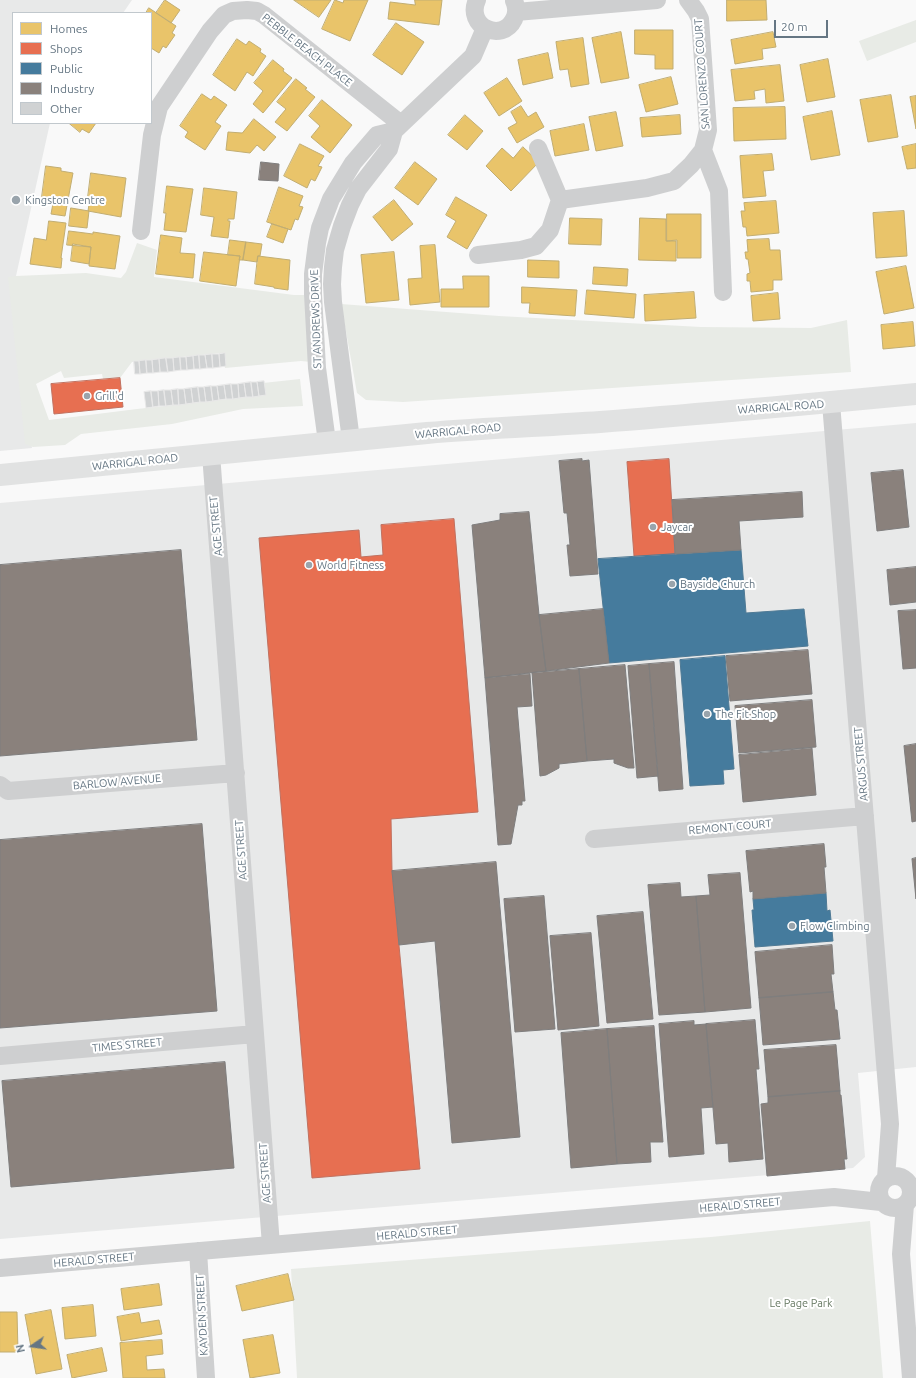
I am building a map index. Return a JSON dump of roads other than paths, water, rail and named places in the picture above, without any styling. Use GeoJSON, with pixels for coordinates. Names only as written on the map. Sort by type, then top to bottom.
{"type":"FeatureCollection","features":[{"type":"Feature","properties":{"kind":"highway","name":"WARRIGAL ROAD"},"geometry":{"type":"LineString","coordinates":[[0,475],[327,442],[491,428],[598,422],[831,403],[916,394]]}},
{"type":"Feature","properties":{"kind":"street"},"geometry":{"type":"LineString","coordinates":[[478,0],[474,9],[476,16],[485,28],[492,31],[506,29],[511,24],[515,18],[515,6],[657,0]]}},
{"type":"Feature","properties":{"kind":"street","name":"SAN LORENZO COURT"},"geometry":{"type":"LineString","coordinates":[[560,200],[647,188],[674,181],[691,166],[703,150],[708,130],[700,20],[696,11],[688,0]]}},
{"type":"Feature","properties":{"kind":"street","name":"PEBBLE BEACH PLACE"},"geometry":{"type":"LineString","coordinates":[[141,231],[152,135],[160,107],[210,31],[224,15],[233,11],[257,11],[264,15],[397,128]]}},
{"type":"Feature","properties":{"kind":"street","name":"ST ANDREWS DRIVE"},"geometry":{"type":"LineString","coordinates":[[327,442],[318,368],[313,274],[320,228],[331,199],[353,163],[377,135],[397,128],[473,56],[485,28]]}},
{"type":"Feature","properties":{"kind":"street","name":"ST ANDREWS DRIVE"},"geometry":{"type":"LineString","coordinates":[[351,440],[333,302],[332,284],[335,255],[342,226],[350,205],[358,189],[389,149],[397,128]]}},
{"type":"Feature","properties":{"kind":"street"},"geometry":{"type":"LineString","coordinates":[[478,254],[521,250],[536,246],[550,230],[560,200],[538,148]]}},
{"type":"Feature","properties":{"kind":"street"},"geometry":{"type":"LineString","coordinates":[[703,150],[719,191],[723,292]]}},
{"type":"Feature","properties":{"kind":"street","name":"ARGUS STREET"},"geometry":{"type":"LineString","coordinates":[[831,403],[890,1124],[899,1181]]}},
{"type":"Feature","properties":{"kind":"street","name":"AGE STREET"},"geometry":{"type":"LineString","coordinates":[[211,454],[271,1245]]}},
{"type":"Feature","properties":{"kind":"street","name":"BARLOW AVENUE"},"geometry":{"type":"LineString","coordinates":[[0,785],[8,791],[236,773]]}},
{"type":"Feature","properties":{"kind":"street","name":"REMONT COURT"},"geometry":{"type":"LineString","coordinates":[[594,839],[865,816]]}},
{"type":"Feature","properties":{"kind":"street","name":"TIMES STREET"},"geometry":{"type":"LineString","coordinates":[[0,1056],[255,1034]]}},
{"type":"Feature","properties":{"kind":"street"},"geometry":{"type":"LineString","coordinates":[[901,1254],[911,1190],[899,1181],[878,1193],[885,1204],[901,1254],[911,1378]]}},
{"type":"Feature","properties":{"kind":"street","name":"HERALD STREET"},"geometry":{"type":"LineString","coordinates":[[0,1268],[834,1197],[899,1181]]}},
{"type":"Feature","properties":{"kind":"street","name":"HERALD STREET"},"geometry":{"type":"LineString","coordinates":[[834,1197],[885,1204],[897,1208],[910,1201]]}},
{"type":"Feature","properties":{"kind":"street","name":"KAYDEN STREET"},"geometry":{"type":"LineString","coordinates":[[198,1251],[206,1378]]}},
{"type":"Feature","properties":{"kind":"place","name":"Kingston Centre"},"geometry":{"type":"Point","coordinates":[16,200]}},
{"type":"Feature","properties":{"kind":"place","name":"Grill'd"},"geometry":{"type":"Point","coordinates":[87,396]}},
{"type":"Feature","properties":{"kind":"place","name":"Jaycar"},"geometry":{"type":"Point","coordinates":[653,527]}},
{"type":"Feature","properties":{"kind":"place","name":"World Fitness"},"geometry":{"type":"Point","coordinates":[309,565]}},
{"type":"Feature","properties":{"kind":"place","name":"Bayside Church"},"geometry":{"type":"Point","coordinates":[672,584]}},
{"type":"Feature","properties":{"kind":"place","name":"The Fit Shop"},"geometry":{"type":"Point","coordinates":[707,714]}},
{"type":"Feature","properties":{"kind":"place","name":"Flow Climbing"},"geometry":{"type":"Point","coordinates":[792,926]}},
{"type":"Feature","properties":{"kind":"park label","name":"Le Page Park"},"geometry":{"type":"Point","coordinates":[801,1303]}}]}
